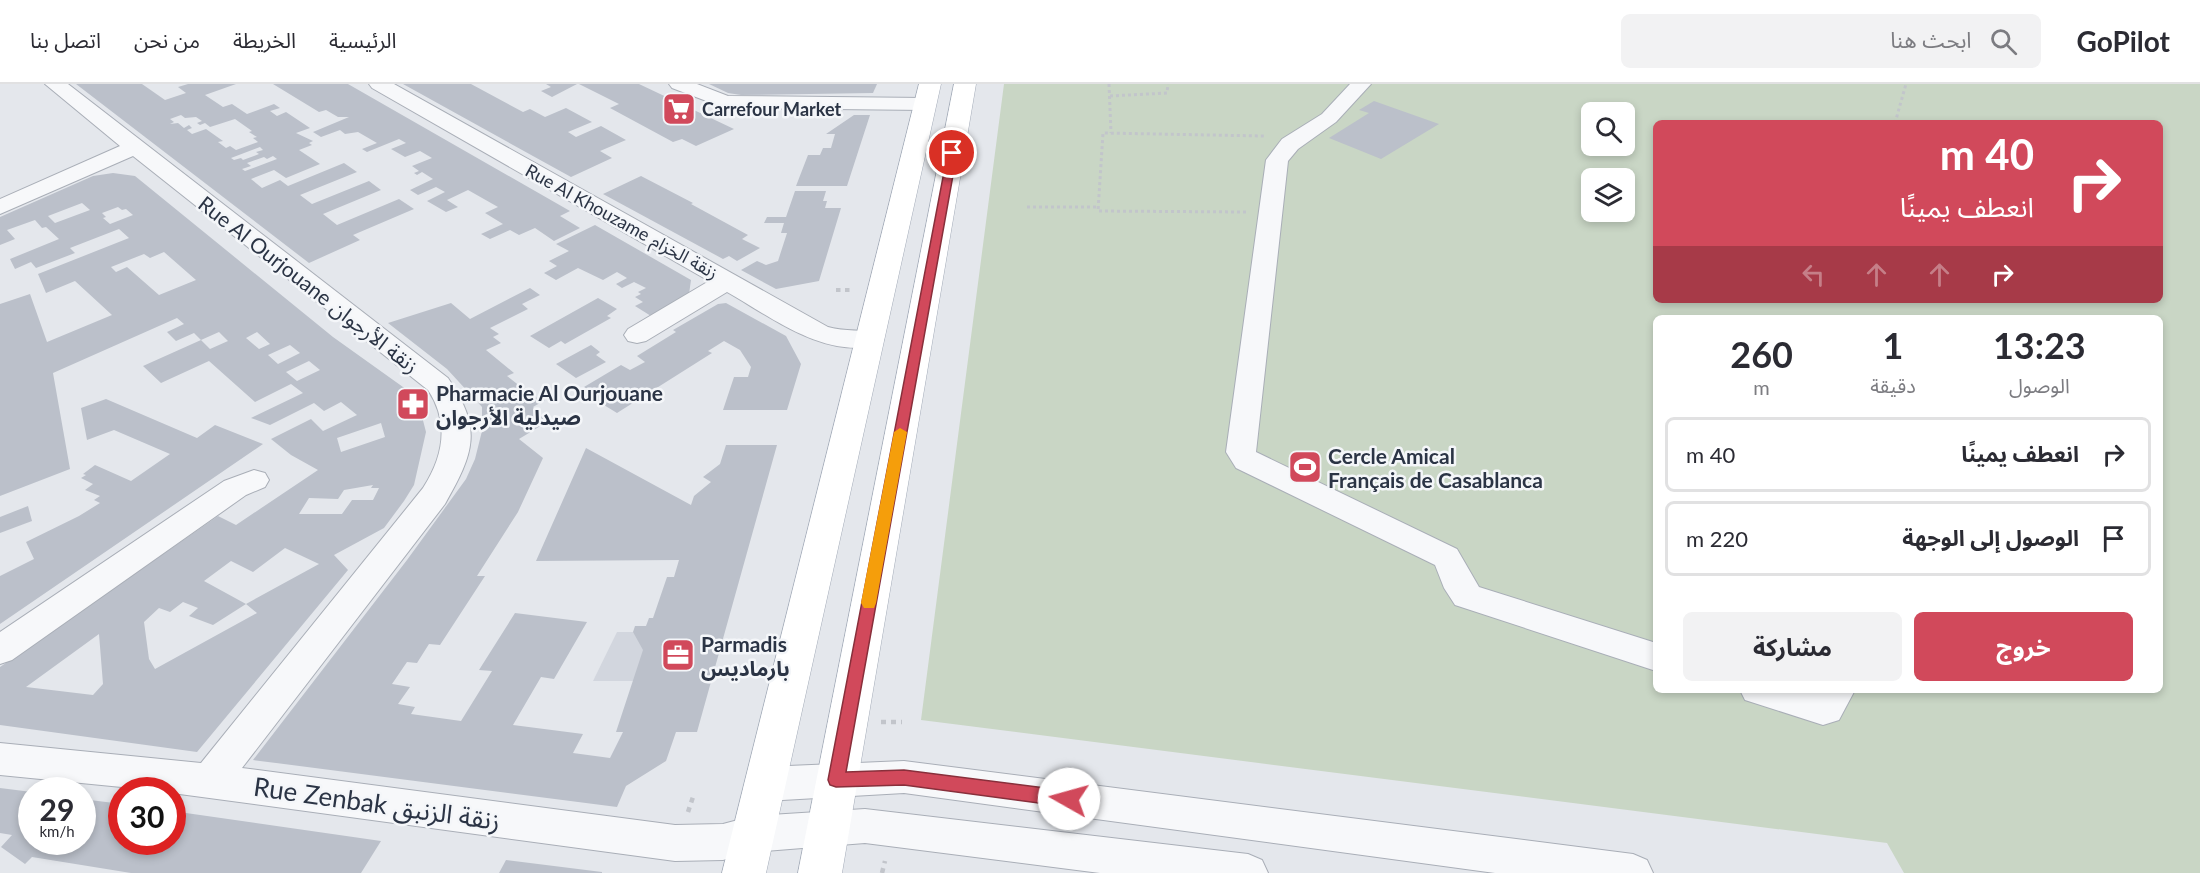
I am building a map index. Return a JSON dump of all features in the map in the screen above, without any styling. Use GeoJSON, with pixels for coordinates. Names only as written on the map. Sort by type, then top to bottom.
{"type":"FeatureCollection","features":[{"type":"Feature","properties":{"kind":"main road"},"geometry":{"type":"LineString","coordinates":[[820,873],[965,84]]}},
{"type":"Feature","properties":{"kind":"main road"},"geometry":{"type":"LineString","coordinates":[[748,854],[927,94]]}},
{"type":"Feature","properties":{"kind":"street","name":"Rue Al Ourjouane زنقة الأرجوان"},"geometry":{"type":"LineString","coordinates":[[55,84],[438,384],[448,397],[457,425],[453,458],[447,477],[434,496],[210,780]]}},
{"type":"Feature","properties":{"kind":"street","name":"Rue Al Khouzame زنقة الخزام"},"geometry":{"type":"LineString","coordinates":[[379,84],[822,334],[837,338],[871,339]]}},
{"type":"Feature","properties":{"kind":"street"},"geometry":{"type":"LineString","coordinates":[[678,84],[714,99],[732,102],[927,94]]}},
{"type":"Feature","properties":{"kind":"street"},"geometry":{"type":"LineString","coordinates":[[1361,84],[1329,118],[1284,149],[1277,160],[1241,452],[1246,461],[1446,557],[1462,592],[1467,596],[1653,656]]}},
{"type":"Feature","properties":{"kind":"street"},"geometry":{"type":"LineString","coordinates":[[0,207],[135,147]]}},
{"type":"Feature","properties":{"kind":"street"},"geometry":{"type":"LineString","coordinates":[[637,335],[727,281]]}},
{"type":"Feature","properties":{"kind":"street"},"geometry":{"type":"LineString","coordinates":[[0,650],[219,499],[254,480]]}},
{"type":"Feature","properties":{"kind":"street"},"geometry":{"type":"LineString","coordinates":[[1767,693],[1819,710],[1826,709],[1834,693]]}},
{"type":"Feature","properties":{"kind":"street","name":"Rue Zenbak زنقة الزنبق"},"geometry":{"type":"LineString","coordinates":[[0,759],[210,780],[675,843],[723,842],[748,854],[828,827],[865,826],[1248,873]]}},
{"type":"Feature","properties":{"kind":"street"},"geometry":{"type":"LineString","coordinates":[[765,783],[904,777],[1633,873]]}},
{"type":"Feature","properties":{"kind":"path"},"geometry":{"type":"LineString","coordinates":[[1109,84],[1111,133]]}},
{"type":"Feature","properties":{"kind":"path"},"geometry":{"type":"LineString","coordinates":[[1110,96],[1167,93],[1168,84]]}},
{"type":"Feature","properties":{"kind":"path"},"geometry":{"type":"LineString","coordinates":[[1896,120],[1906,84]]}},
{"type":"Feature","properties":{"kind":"path"},"geometry":{"type":"LineString","coordinates":[[1270,212],[1098,211],[1103,133],[1222,134],[1298,139]]}},
{"type":"Feature","properties":{"kind":"path"},"geometry":{"type":"LineString","coordinates":[[1027,207],[1098,207]]}},
{"type":"Feature","properties":{"kind":"path"},"geometry":{"type":"LineString","coordinates":[[836,290],[862,291]]}},
{"type":"Feature","properties":{"kind":"shaded area"},"geometry":{"type":"Polygon","coordinates":[[[617,632],[725,632],[633,681],[593,681],[617,632]]]}},
{"type":"Feature","properties":{"kind":"green space","name":"Cercle Amical Français de Casablanca"},"geometry":{"type":"Polygon","coordinates":[[[1004,84],[2200,84],[2200,873],[1904,873],[1887,843],[921,720],[1004,84]]]}},
{"type":"Feature","properties":{"kind":"building"},"geometry":{"type":"Polygon","coordinates":[[[76,84],[142,84],[165,100],[186,93],[178,87],[188,84],[236,84],[205,95],[223,107],[232,104],[247,114],[274,104],[280,108],[270,111],[277,116],[286,112],[310,128],[296,133],[313,141],[309,143],[312,145],[299,150],[320,164],[286,178],[274,170],[251,179],[262,188],[280,180],[288,186],[344,163],[357,172],[300,195],[312,204],[369,181],[381,190],[323,214],[337,225],[399,199],[414,209],[353,235],[360,240],[309,263],[76,84]],[[181,115],[170,119],[174,122],[170,124],[178,123],[184,128],[189,125],[192,128],[187,130],[192,134],[206,129],[223,141],[218,142],[226,148],[230,146],[236,150],[258,142],[253,138],[257,137],[249,132],[252,131],[235,119],[210,127],[205,123],[200,125],[197,123],[202,121],[196,117],[185,118],[181,115]],[[260,147],[231,158],[243,160],[263,150],[260,147]],[[273,156],[267,159],[264,157],[247,163],[251,166],[242,169],[245,171],[277,159],[273,156]]]}},
{"type":"Feature","properties":{"kind":"building"},"geometry":{"type":"Polygon","coordinates":[[[273,84],[348,84],[570,211],[560,216],[580,228],[554,241],[535,228],[519,235],[510,230],[490,239],[481,234],[503,224],[485,213],[498,207],[468,190],[447,200],[458,207],[446,212],[427,201],[445,192],[436,187],[418,195],[410,190],[433,179],[422,172],[417,175],[414,173],[419,171],[412,166],[432,158],[420,151],[405,157],[391,149],[406,143],[399,139],[367,152],[362,149],[377,143],[358,132],[345,134],[340,130],[321,137],[313,132],[349,117],[338,117],[326,110],[319,112],[273,84]]]}},
{"type":"Feature","properties":{"kind":"building"},"geometry":{"type":"Polygon","coordinates":[[[403,84],[471,84],[523,112],[530,109],[545,117],[566,108],[592,122],[568,132],[576,137],[601,126],[626,140],[600,151],[612,158],[571,177],[403,84]]]}},
{"type":"Feature","properties":{"kind":"building"},"geometry":{"type":"Polygon","coordinates":[[[546,84],[577,84],[552,97],[541,91],[551,87],[546,84]]]}},
{"type":"Feature","properties":{"kind":"building"},"geometry":{"type":"Polygon","coordinates":[[[579,84],[639,84],[734,129],[696,146],[682,139],[673,142],[610,108],[619,104],[579,84]]]}},
{"type":"Feature","properties":{"kind":"building"},"geometry":{"type":"Polygon","coordinates":[[[709,84],[877,84],[873,93],[741,95],[728,93],[709,84]]]}},
{"type":"Feature","properties":{"kind":"building"},"geometry":{"type":"Polygon","coordinates":[[[1374,101],[1439,124],[1381,159],[1329,138],[1369,113],[1359,110],[1374,101]]]}},
{"type":"Feature","properties":{"kind":"building"},"geometry":{"type":"Polygon","coordinates":[[[854,115],[870,115],[847,186],[796,186],[808,155],[820,155],[823,148],[831,148],[835,134],[826,134],[854,115]]]}},
{"type":"Feature","properties":{"kind":"building"},"geometry":{"type":"Polygon","coordinates":[[[113,173],[135,176],[333,337],[417,397],[426,432],[414,485],[404,501],[384,528],[334,555],[348,570],[197,752],[0,725],[0,667],[218,516],[236,525],[318,470],[291,455],[271,439],[311,419],[323,431],[357,415],[341,402],[324,411],[314,403],[270,425],[251,418],[303,393],[291,384],[255,402],[209,361],[161,383],[143,366],[201,340],[194,333],[176,341],[167,332],[184,324],[177,318],[53,373],[70,469],[0,496],[0,304],[30,294],[47,342],[112,315],[75,281],[46,293],[38,274],[129,238],[119,229],[70,248],[75,253],[36,268],[31,262],[15,269],[10,259],[59,239],[46,227],[42,228],[35,220],[7,230],[15,239],[0,245],[0,217],[93,176],[113,173]],[[82,203],[48,216],[55,223],[90,210],[82,203]],[[118,207],[102,213],[106,217],[103,218],[110,224],[133,215],[126,209],[122,210],[118,207]],[[164,252],[150,258],[144,254],[111,267],[116,272],[127,267],[159,295],[196,280],[164,252]],[[219,332],[201,340],[210,349],[228,341],[219,332]],[[257,332],[246,338],[259,349],[270,344],[257,332]],[[290,345],[268,355],[278,364],[300,353],[290,345]],[[309,361],[286,372],[297,381],[320,370],[309,361]],[[381,423],[337,438],[341,452],[385,437],[381,423]],[[373,485],[344,490],[338,499],[309,498],[299,514],[342,514],[352,500],[373,500],[379,488],[371,488],[373,485]],[[285,548],[253,572],[231,561],[204,581],[246,604],[319,564],[285,548]],[[183,602],[170,612],[159,608],[144,622],[149,659],[155,669],[257,613],[246,604],[213,625],[189,616],[198,608],[183,602]],[[99,634],[26,687],[93,695],[103,684],[99,634]]]}},
{"type":"Feature","properties":{"kind":"building"},"geometry":{"type":"Polygon","coordinates":[[[641,176],[748,235],[742,239],[760,248],[737,261],[729,256],[723,259],[603,194],[641,176]]]}},
{"type":"Feature","properties":{"kind":"building"},"geometry":{"type":"Polygon","coordinates":[[[795,191],[826,191],[823,201],[827,201],[825,208],[841,208],[819,281],[776,289],[741,270],[757,261],[766,265],[778,261],[787,233],[781,233],[784,223],[764,223],[767,217],[786,217],[795,191]]]}},
{"type":"Feature","properties":{"kind":"building"},"geometry":{"type":"Polygon","coordinates":[[[595,225],[691,280],[689,294],[651,316],[635,306],[643,302],[635,297],[641,294],[638,292],[646,288],[634,282],[622,288],[616,284],[627,278],[617,272],[603,280],[578,268],[556,280],[544,273],[557,266],[549,261],[569,251],[556,244],[595,225]]]}},
{"type":"Feature","properties":{"kind":"building"},"geometry":{"type":"Polygon","coordinates":[[[530,288],[540,295],[522,304],[528,309],[490,328],[499,334],[493,337],[501,343],[486,350],[514,373],[507,376],[521,387],[509,393],[519,402],[525,398],[529,402],[541,395],[545,400],[533,407],[547,422],[519,439],[543,458],[518,512],[477,576],[485,576],[440,645],[429,644],[417,663],[407,662],[392,684],[410,687],[398,704],[415,707],[411,714],[461,721],[492,671],[479,670],[515,613],[587,622],[554,679],[541,677],[513,725],[583,734],[573,753],[610,758],[623,732],[616,732],[643,650],[633,632],[635,626],[646,626],[649,618],[653,618],[667,577],[674,577],[679,560],[536,561],[586,448],[691,505],[694,496],[711,482],[703,477],[720,464],[726,445],[777,445],[697,732],[676,732],[666,761],[626,786],[617,807],[253,760],[407,560],[466,479],[475,459],[482,431],[482,407],[447,369],[388,323],[451,303],[470,319],[530,288]]]}},
{"type":"Feature","properties":{"kind":"building"},"geometry":{"type":"Polygon","coordinates":[[[598,298],[617,309],[607,316],[611,318],[565,344],[561,341],[549,348],[530,336],[598,298]]]}},
{"type":"Feature","properties":{"kind":"building"},"geometry":{"type":"Polygon","coordinates":[[[726,303],[786,336],[801,364],[787,410],[723,410],[734,377],[748,377],[751,367],[740,350],[724,341],[708,351],[712,353],[617,413],[599,402],[584,387],[621,365],[630,370],[645,362],[637,356],[676,332],[673,330],[718,304],[726,303]]]}},
{"type":"Feature","properties":{"kind":"building"},"geometry":{"type":"Polygon","coordinates":[[[591,345],[600,352],[596,355],[606,362],[576,378],[556,364],[591,345]]]}},
{"type":"Feature","properties":{"kind":"building"},"geometry":{"type":"Polygon","coordinates":[[[106,399],[197,438],[215,425],[263,444],[0,624],[0,576],[34,559],[26,542],[100,503],[94,500],[100,496],[85,490],[93,484],[81,478],[86,475],[83,474],[95,465],[131,481],[170,454],[114,430],[87,440],[81,408],[106,399]]]}},
{"type":"Feature","properties":{"kind":"building"},"geometry":{"type":"Polygon","coordinates":[[[28,506],[32,521],[0,533],[0,517],[28,506]]]}},
{"type":"Feature","properties":{"kind":"building"},"geometry":{"type":"Polygon","coordinates":[[[0,788],[18,790],[18,855],[96,855],[96,801],[108,802],[108,855],[186,855],[186,813],[381,841],[361,873],[131,873],[32,857],[25,864],[1,847],[12,835],[0,833],[0,788]]]}},
{"type":"Feature","properties":{"kind":"building"},"geometry":{"type":"Polygon","coordinates":[[[506,860],[602,872],[602,873],[499,873],[506,860]]]}},
{"type":"Feature","properties":{"kind":"slow traffic"},"geometry":{"type":"LineString","coordinates":[[869,603],[900,432]]}},
{"type":"Feature","properties":{"kind":"place","name":"Carrefour Market"},"geometry":{"type":"Point","coordinates":[679,109]}},
{"type":"Feature","properties":{"kind":"place","name":"Pharmacie Al Ourjouane صيدلية الأرجوان"},"geometry":{"type":"Point","coordinates":[413,404]}},
{"type":"Feature","properties":{"kind":"place","name":"Cercle Amical Français de Casablanca"},"geometry":{"type":"Point","coordinates":[1305,467]}},
{"type":"Feature","properties":{"kind":"place","name":"Parmadis بارماديس"},"geometry":{"type":"Point","coordinates":[678,655]}},
{"type":"Feature","properties":{"kind":"route"},"geometry":{"type":"LineString","coordinates":[[952,153],[836,780],[904,777],[1069,799]]}}]}
